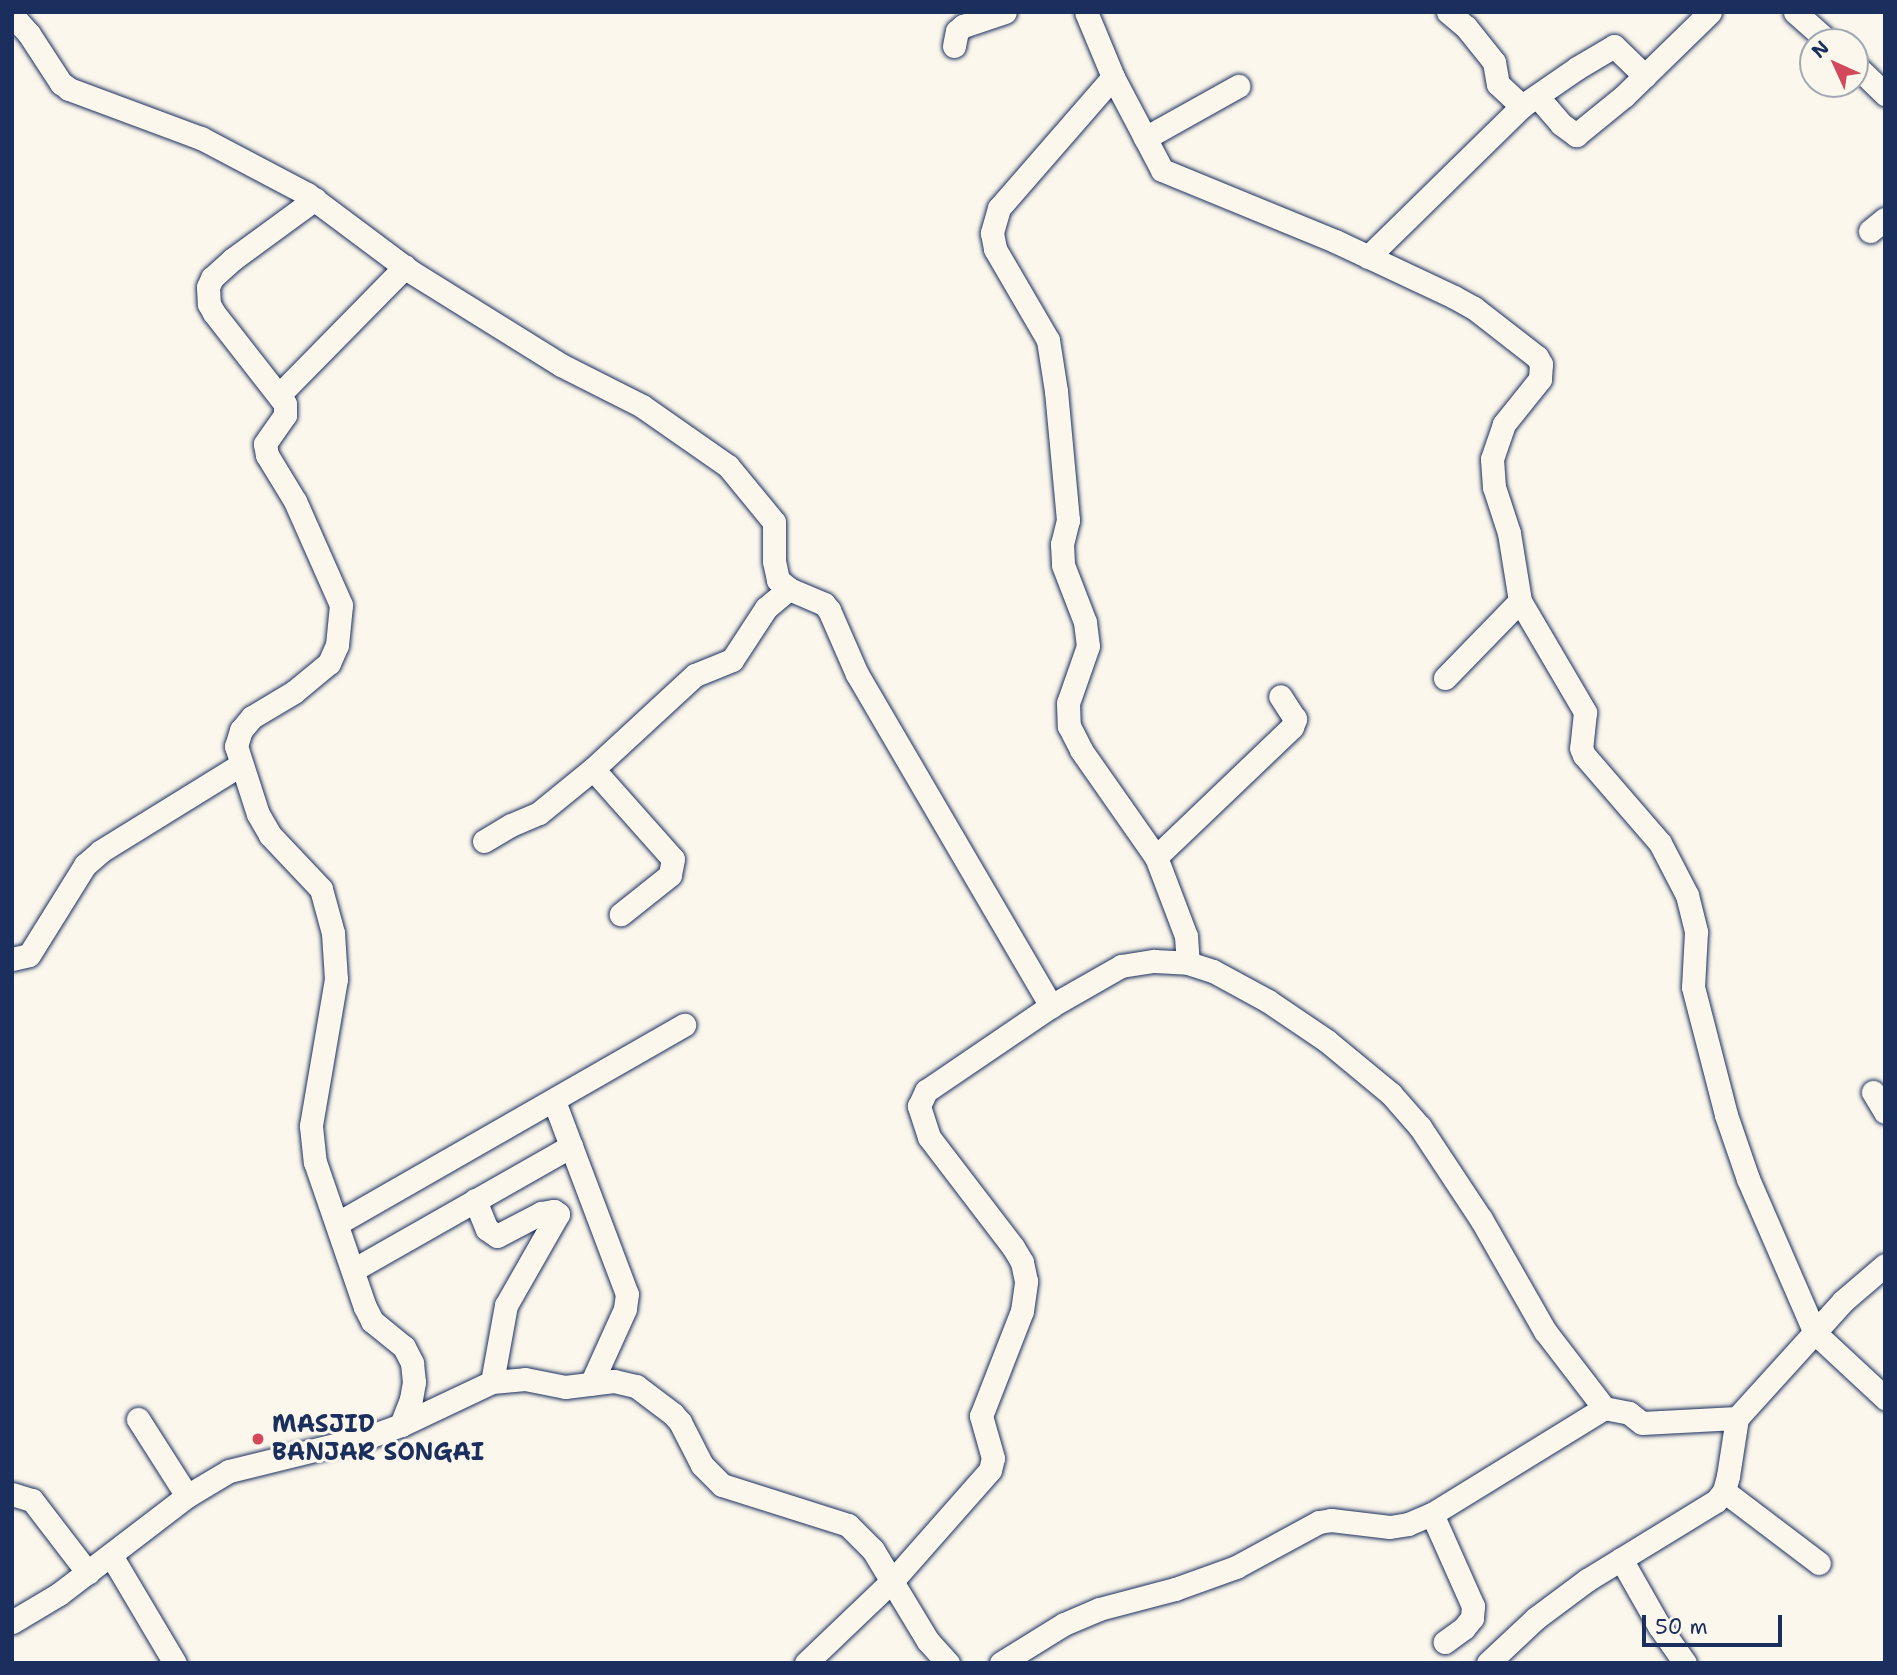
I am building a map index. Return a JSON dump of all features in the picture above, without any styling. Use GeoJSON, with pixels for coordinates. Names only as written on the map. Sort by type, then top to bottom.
{"type":"FeatureCollection","features":[{"type":"Feature","properties":{"kind":"street"},"geometry":{"type":"LineString","coordinates":[[954,46],[955,36],[962,26],[1005,12]]}},
{"type":"Feature","properties":{"kind":"street"},"geometry":{"type":"LineString","coordinates":[[1086,12],[1112,77],[1156,162],[1174,177],[1368,257],[1474,308],[1530,350],[1541,364],[1540,379],[1504,424],[1492,459],[1494,487],[1508,533],[1520,601],[1585,712],[1581,748],[1584,755],[1660,843],[1688,895],[1696,932],[1693,987],[1726,1115],[1748,1179],[1815,1333],[1885,1398]]}},
{"type":"Feature","properties":{"kind":"street"},"geometry":{"type":"LineString","coordinates":[[1448,12],[1466,27],[1494,62],[1498,84],[1529,101],[1576,135],[1645,76],[1710,12]]}},
{"type":"Feature","properties":{"kind":"street"},"geometry":{"type":"LineString","coordinates":[[1795,12],[1813,28]]}},
{"type":"Feature","properties":{"kind":"street"},"geometry":{"type":"LineString","coordinates":[[12,16],[29,34],[61,83],[69,89],[201,138],[315,199],[405,267],[539,352],[642,406],[728,466],[774,522],[775,572],[778,580],[789,589],[824,604],[829,610],[857,674],[1051,1006]]}},
{"type":"Feature","properties":{"kind":"street"},"geometry":{"type":"LineString","coordinates":[[1368,257],[1529,101],[1611,47],[1617,48],[1645,76]]}},
{"type":"Feature","properties":{"kind":"street"},"geometry":{"type":"LineString","coordinates":[[1112,77],[999,208],[992,233],[995,249],[1048,340],[1068,520],[1062,544],[1063,565],[1085,622],[1088,646],[1068,703],[1069,726],[1081,750],[1156,857],[1186,936],[1188,963]]}},
{"type":"Feature","properties":{"kind":"street"},"geometry":{"type":"LineString","coordinates":[[1869,79],[1885,94]]}},
{"type":"Feature","properties":{"kind":"street"},"geometry":{"type":"LineString","coordinates":[[1145,138],[1238,86]]}},
{"type":"Feature","properties":{"kind":"street"},"geometry":{"type":"LineString","coordinates":[[315,199],[233,259],[212,278],[208,287],[209,304],[214,313],[285,404],[285,415],[269,434],[265,444],[267,455],[295,501],[339,599],[341,622],[337,645],[329,663],[294,692],[252,717],[241,730],[236,746],[258,814],[270,835],[321,889],[333,933],[336,979],[311,1126],[315,1161],[372,1321],[404,1348],[412,1363],[414,1382],[401,1425]]}},
{"type":"Feature","properties":{"kind":"street"},"geometry":{"type":"LineString","coordinates":[[279,395],[405,267]]}},
{"type":"Feature","properties":{"kind":"street"},"geometry":{"type":"LineString","coordinates":[[484,841],[539,813],[593,769],[695,675],[732,660],[766,608],[789,589]]}},
{"type":"Feature","properties":{"kind":"street"},"geometry":{"type":"LineString","coordinates":[[1445,678],[1520,601]]}},
{"type":"Feature","properties":{"kind":"street"},"geometry":{"type":"LineString","coordinates":[[1156,857],[1292,727],[1295,719],[1280,696]]}},
{"type":"Feature","properties":{"kind":"street"},"geometry":{"type":"LineString","coordinates":[[12,959],[29,956],[85,865],[101,851],[240,765]]}},
{"type":"Feature","properties":{"kind":"street"},"geometry":{"type":"LineString","coordinates":[[593,769],[673,859],[670,875],[621,914]]}},
{"type":"Feature","properties":{"kind":"street"},"geometry":{"type":"LineString","coordinates":[[806,1663],[894,1579],[990,1470],[993,1458],[981,1416],[1023,1311],[1026,1281],[1022,1262],[929,1137],[919,1106],[926,1091],[1051,1006],[1121,966],[1154,961],[1188,963],[1213,971],[1268,1001],[1327,1041],[1391,1094],[1420,1127],[1481,1219],[1545,1331],[1604,1408],[1629,1413],[1642,1423],[1737,1418]]}},
{"type":"Feature","properties":{"kind":"street"},"geometry":{"type":"LineString","coordinates":[[338,1223],[684,1025]]}},
{"type":"Feature","properties":{"kind":"street"},"geometry":{"type":"LineString","coordinates":[[1873,1092],[1885,1112]]}},
{"type":"Feature","properties":{"kind":"street"},"geometry":{"type":"LineString","coordinates":[[554,1101],[627,1294],[625,1310],[591,1384]]}},
{"type":"Feature","properties":{"kind":"street"},"geometry":{"type":"LineString","coordinates":[[353,1270],[571,1146]]}},
{"type":"Feature","properties":{"kind":"street"},"geometry":{"type":"LineString","coordinates":[[475,1200],[487,1229],[497,1236],[541,1213],[554,1211],[558,1214],[506,1305],[492,1381]]}},
{"type":"Feature","properties":{"kind":"street"},"geometry":{"type":"LineString","coordinates":[[1488,1663],[1536,1618],[1621,1559],[1705,1510],[1724,1491],[1737,1418],[1843,1301],[1885,1265]]}},
{"type":"Feature","properties":{"kind":"street"},"geometry":{"type":"LineString","coordinates":[[12,1622],[111,1557],[187,1496],[229,1471],[371,1436],[401,1425],[492,1381],[526,1379],[565,1387],[614,1381],[636,1386],[680,1422],[702,1465],[722,1485],[848,1525],[873,1550],[894,1579],[928,1641],[948,1663]]}},
{"type":"Feature","properties":{"kind":"street"},"geometry":{"type":"LineString","coordinates":[[1001,1663],[1064,1624],[1099,1609],[1175,1589],[1225,1571],[1319,1522],[1331,1520],[1400,1527],[1432,1514],[1604,1408]]}},
{"type":"Feature","properties":{"kind":"street"},"geometry":{"type":"LineString","coordinates":[[138,1419],[187,1496]]}},
{"type":"Feature","properties":{"kind":"street"},"geometry":{"type":"LineString","coordinates":[[1724,1491],[1819,1563]]}},
{"type":"Feature","properties":{"kind":"street"},"geometry":{"type":"LineString","coordinates":[[12,1494],[32,1500],[88,1573]]}},
{"type":"Feature","properties":{"kind":"street"},"geometry":{"type":"LineString","coordinates":[[1432,1514],[1473,1606],[1472,1618],[1464,1628],[1445,1642]]}},
{"type":"Feature","properties":{"kind":"street"},"geometry":{"type":"LineString","coordinates":[[111,1557],[175,1663]]}},
{"type":"Feature","properties":{"kind":"street"},"geometry":{"type":"LineString","coordinates":[[1621,1559],[1659,1626],[1685,1663]]}},
{"type":"Feature","properties":{"kind":"place","name":"MASJID BANJAR SONGAI"},"geometry":{"type":"Point","coordinates":[258,1439]}}]}
